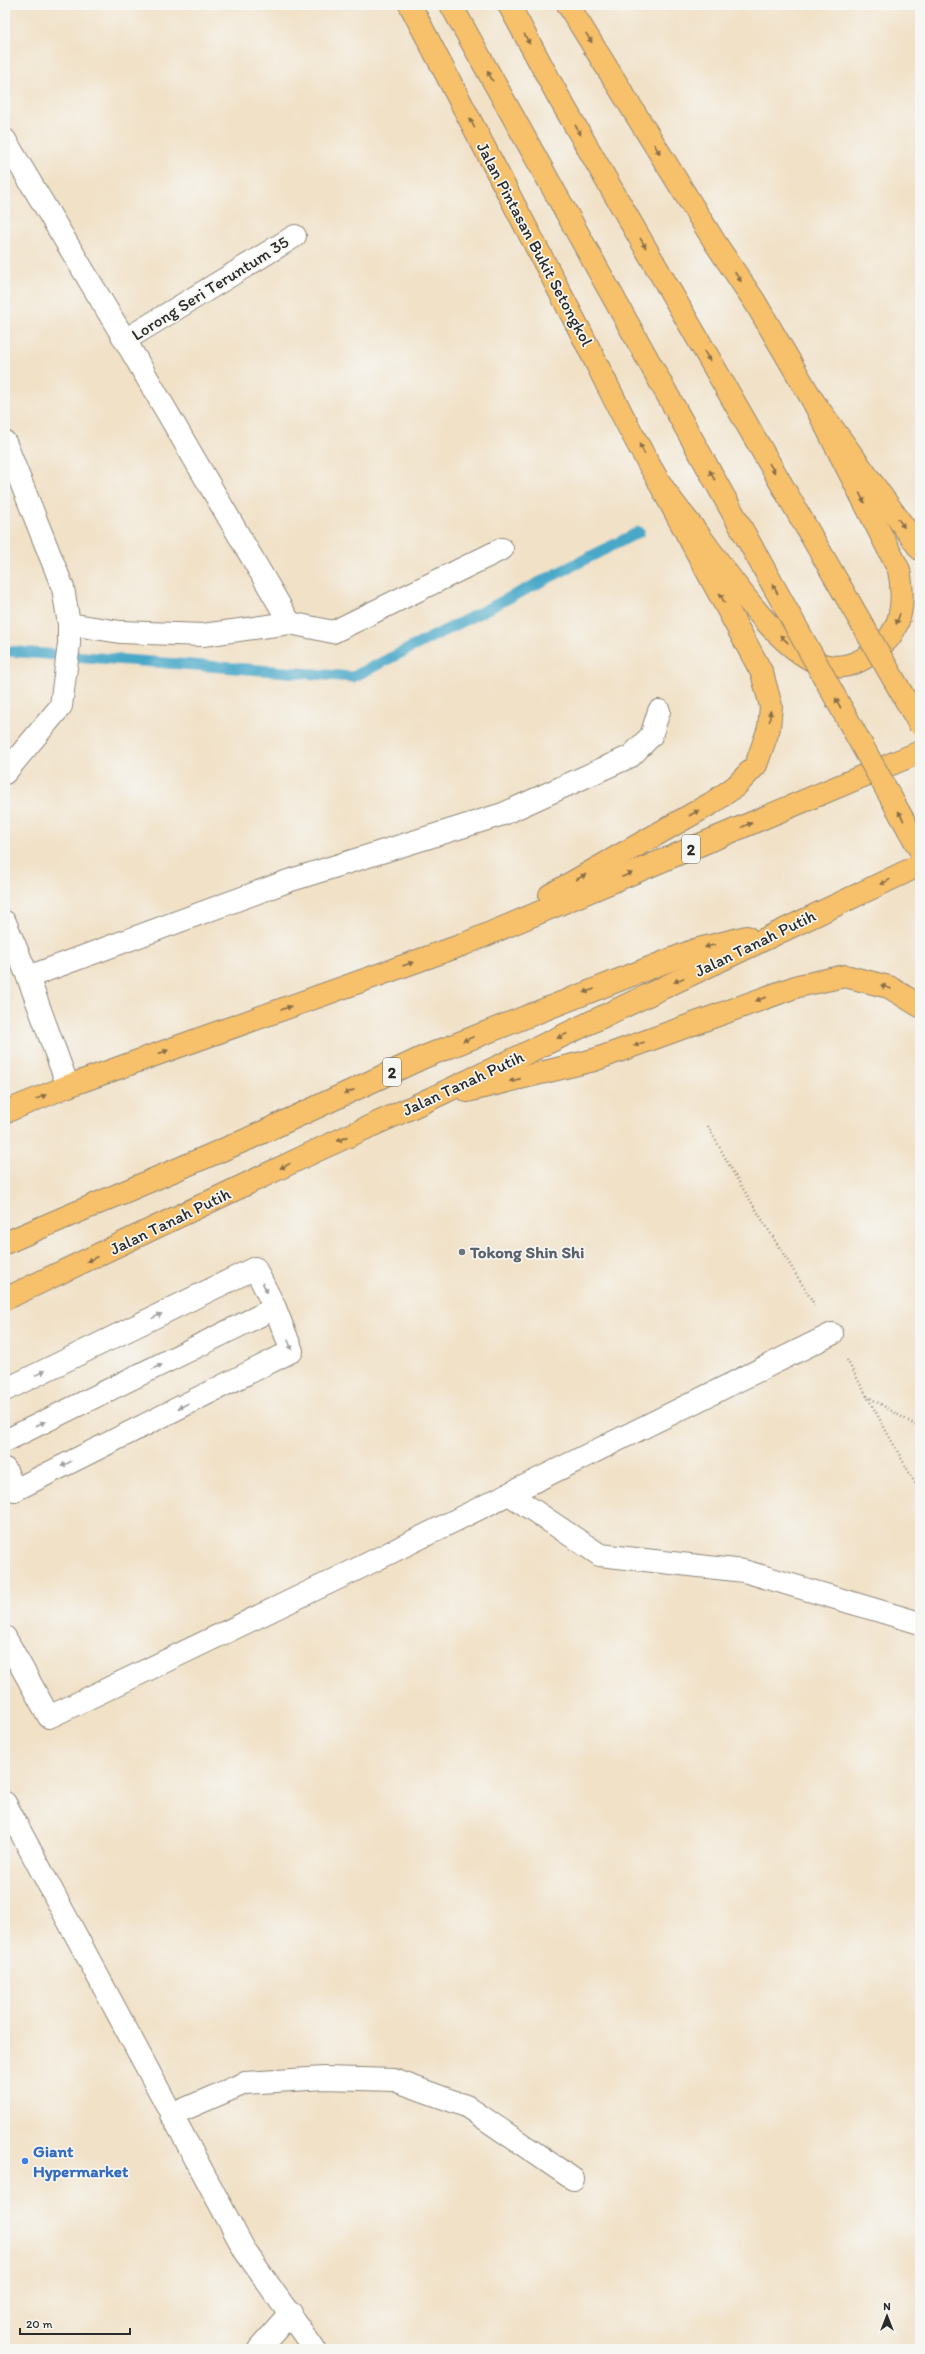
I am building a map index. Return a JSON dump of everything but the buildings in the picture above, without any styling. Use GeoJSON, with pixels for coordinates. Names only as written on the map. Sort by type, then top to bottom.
{"type":"FeatureCollection","features":[{"type":"Feature","properties":{"kind":"main road","name":"Jalan Pintasan Bukit Setongkol"},"geometry":{"type":"LineString","coordinates":[[410,5],[660,484]]}},
{"type":"Feature","properties":{"kind":"main road"},"geometry":{"type":"LineString","coordinates":[[451,5],[920,850]]}},
{"type":"Feature","properties":{"kind":"main road"},"geometry":{"type":"LineString","coordinates":[[509,5],[558,96],[920,725]]}},
{"type":"Feature","properties":{"kind":"main road"},"geometry":{"type":"LineString","coordinates":[[568,5],[716,244],[754,302],[813,401],[899,570],[903,590],[901,612],[895,628],[886,642],[868,657],[854,663],[828,666],[797,651],[769,625],[660,484]]}},
{"type":"Feature","properties":{"kind":"main road"},"geometry":{"type":"LineString","coordinates":[[813,401],[920,549]]}},
{"type":"Feature","properties":{"kind":"main road"},"geometry":{"type":"LineString","coordinates":[[462,945],[712,803],[736,786],[756,765],[769,728],[771,706],[762,673],[660,484]]}},
{"type":"Feature","properties":{"kind":"main road","name":"2"},"geometry":{"type":"LineString","coordinates":[[5,1112],[68,1086],[462,945],[920,752]]}},
{"type":"Feature","properties":{"kind":"main road","name":"Jalan Tanah Putih"},"geometry":{"type":"LineString","coordinates":[[5,1299],[320,1149],[428,1100],[920,865]]}},
{"type":"Feature","properties":{"kind":"main road","name":"2"},"geometry":{"type":"LineString","coordinates":[[5,1243],[248,1139],[424,1057],[555,1004],[695,950],[789,927]]}},
{"type":"Feature","properties":{"kind":"main road"},"geometry":{"type":"LineString","coordinates":[[428,1100],[594,1060],[798,986],[845,976],[889,987],[920,1006]]}},
{"type":"Feature","properties":{"kind":"street"},"geometry":{"type":"LineString","coordinates":[[5,140],[125,340],[290,623]]}},
{"type":"Feature","properties":{"kind":"street","name":"Lorong Seri Teruntum 35"},"geometry":{"type":"LineString","coordinates":[[125,340],[295,236]]}},
{"type":"Feature","properties":{"kind":"street"},"geometry":{"type":"LineString","coordinates":[[5,442],[63,588],[69,634],[61,706],[5,773]]}},
{"type":"Feature","properties":{"kind":"street"},"geometry":{"type":"LineString","coordinates":[[69,634],[120,632],[203,635],[290,623],[333,632],[502,549]]}},
{"type":"Feature","properties":{"kind":"street"},"geometry":{"type":"LineString","coordinates":[[28,977],[288,881],[503,814],[631,756],[652,736],[659,711]]}},
{"type":"Feature","properties":{"kind":"street"},"geometry":{"type":"LineString","coordinates":[[5,922],[28,977],[68,1086]]}},
{"type":"Feature","properties":{"kind":"street"},"geometry":{"type":"LineString","coordinates":[[5,1390],[255,1268],[275,1308],[292,1352],[15,1490],[5,1469]]}},
{"type":"Feature","properties":{"kind":"street"},"geometry":{"type":"LineString","coordinates":[[5,1307],[28,1289]]}},
{"type":"Feature","properties":{"kind":"street"},"geometry":{"type":"LineString","coordinates":[[5,1442],[275,1308]]}},
{"type":"Feature","properties":{"kind":"street"},"geometry":{"type":"LineString","coordinates":[[5,1637],[49,1717],[510,1494],[832,1334]]}},
{"type":"Feature","properties":{"kind":"street"},"geometry":{"type":"LineString","coordinates":[[510,1494],[600,1555],[744,1571],[920,1623]]}},
{"type":"Feature","properties":{"kind":"street"},"geometry":{"type":"LineString","coordinates":[[5,1803],[171,2115],[246,2251],[291,2313],[314,2349]]}},
{"type":"Feature","properties":{"kind":"street"},"geometry":{"type":"LineString","coordinates":[[171,2115],[246,2083],[324,2078],[394,2080],[466,2106],[573,2179]]}},
{"type":"Feature","properties":{"kind":"street"},"geometry":{"type":"LineString","coordinates":[[259,2349],[291,2313]]}},
{"type":"Feature","properties":{"kind":"path"},"geometry":{"type":"LineString","coordinates":[[867,1396],[920,1428]]}},
{"type":"Feature","properties":{"kind":"waterway"},"geometry":{"type":"LineString","coordinates":[[5,651],[353,677],[639,532]]}},
{"type":"Feature","properties":{"kind":"place","name":"Tokong Shin Shi"},"geometry":{"type":"Point","coordinates":[462,1252]}},
{"type":"Feature","properties":{"kind":"place","name":"Giant Hypermarket"},"geometry":{"type":"Point","coordinates":[25,2161]}}]}
